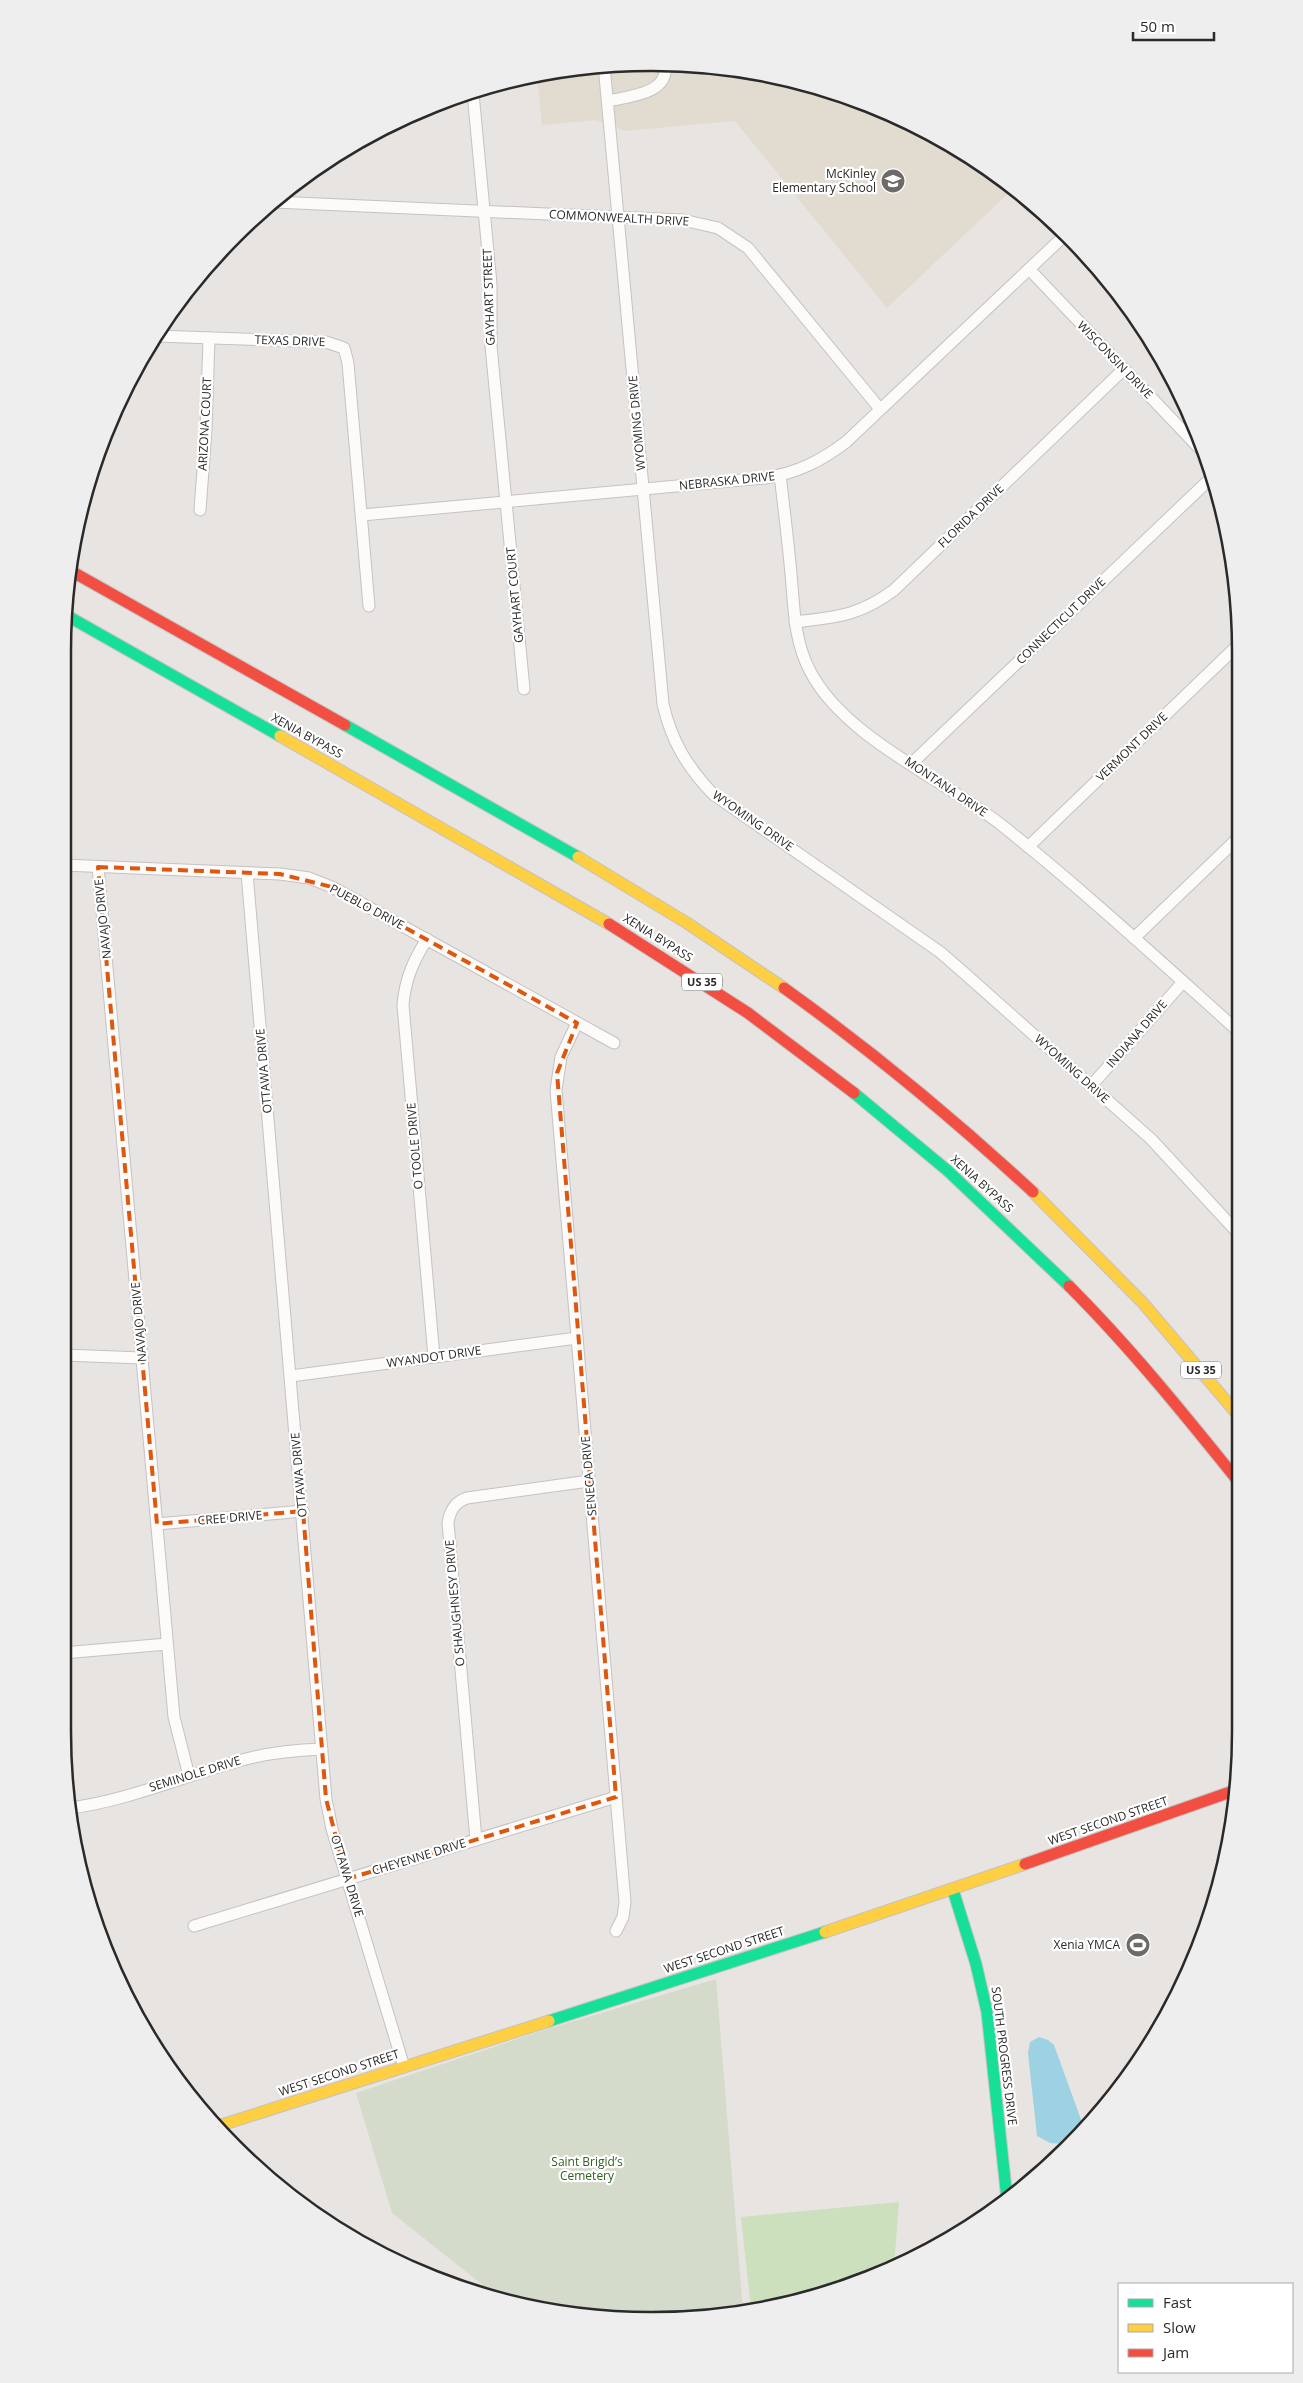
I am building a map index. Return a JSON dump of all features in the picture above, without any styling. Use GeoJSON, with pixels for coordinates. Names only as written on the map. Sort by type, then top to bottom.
{"type":"FeatureCollection","features":[{"type":"Feature","properties":{"kind":"main road","name":"US 35"},"geometry":{"type":"LineString","coordinates":[[77,572],[634,889],[750,964],[812,1008],[913,1087],[1026,1185],[1146,1306],[1232,1408]]}},
{"type":"Feature","properties":{"kind":"main road","name":"XENIA BYPASS"},"geometry":{"type":"LineString","coordinates":[[72,618],[556,892],[662,956],[749,1014],[856,1094],[962,1183],[1048,1265],[1128,1349],[1232,1474]]}},
{"type":"Feature","properties":{"kind":"main road"},"geometry":{"type":"LineString","coordinates":[[72,625],[214,699]]}},
{"type":"Feature","properties":{"kind":"main road","name":"WEST SECOND STREET"},"geometry":{"type":"LineString","coordinates":[[224,2124],[953,1890],[1229,1793]]}},
{"type":"Feature","properties":{"kind":"main road","name":"SOUTH PROGRESS DRIVE"},"geometry":{"type":"LineString","coordinates":[[953,1890],[976,1964],[987,2012],[1006,2191]]}},
{"type":"Feature","properties":{"kind":"street"},"geometry":{"type":"LineString","coordinates":[[609,101],[652,91],[662,81],[664,71]]}},
{"type":"Feature","properties":{"kind":"street","name":"WYOMING DRIVE"},"geometry":{"type":"LineString","coordinates":[[605,73],[663,704],[673,739],[690,768],[713,794],[940,952],[1161,1149],[1232,1226]]}},
{"type":"Feature","properties":{"kind":"street","name":"GAYHART STREET"},"geometry":{"type":"LineString","coordinates":[[473,100],[491,284],[490,346],[506,501]]}},
{"type":"Feature","properties":{"kind":"street","name":"COMMONWEALTH DRIVE"},"geometry":{"type":"LineString","coordinates":[[284,202],[484,210],[696,222],[718,228],[736,238],[755,255],[880,409]]}},
{"type":"Feature","properties":{"kind":"street","name":"NEBRASKA DRIVE"},"geometry":{"type":"LineString","coordinates":[[362,515],[780,475],[804,468],[826,457],[846,442],[1060,239]]}},
{"type":"Feature","properties":{"kind":"street","name":"WISCONSIN DRIVE"},"geometry":{"type":"LineString","coordinates":[[1029,269],[1192,441]]}},
{"type":"Feature","properties":{"kind":"street","name":"TEXAS DRIVE"},"geometry":{"type":"LineString","coordinates":[[164,336],[326,342],[344,348],[348,363],[362,515]]}},
{"type":"Feature","properties":{"kind":"street","name":"ARIZONA COURT"},"geometry":{"type":"LineString","coordinates":[[200,510],[206,430],[209,338]]}},
{"type":"Feature","properties":{"kind":"street","name":"FLORIDA DRIVE"},"geometry":{"type":"LineString","coordinates":[[795,622],[835,617],[856,612],[882,599],[1124,369]]}},
{"type":"Feature","properties":{"kind":"street","name":"MONTANA DRIVE"},"geometry":{"type":"LineString","coordinates":[[780,475],[795,622],[804,658],[828,698],[850,720],[911,764],[1002,825],[1134,938],[1232,1026]]}},
{"type":"Feature","properties":{"kind":"street","name":"CONNECTICUT DRIVE"},"geometry":{"type":"LineString","coordinates":[[911,764],[1206,482]]}},
{"type":"Feature","properties":{"kind":"street","name":"GAYHART COURT"},"geometry":{"type":"LineString","coordinates":[[506,501],[524,689]]}},
{"type":"Feature","properties":{"kind":"street"},"geometry":{"type":"LineString","coordinates":[[362,515],[369,606]]}},
{"type":"Feature","properties":{"kind":"street","name":"VERMONT DRIVE"},"geometry":{"type":"LineString","coordinates":[[1028,847],[1232,651]]}},
{"type":"Feature","properties":{"kind":"street"},"geometry":{"type":"LineString","coordinates":[[1134,938],[1232,844]]}},
{"type":"Feature","properties":{"kind":"street","name":"PUEBLO DRIVE"},"geometry":{"type":"LineString","coordinates":[[71,865],[292,875],[332,887],[614,1043]]}},
{"type":"Feature","properties":{"kind":"street","name":"NAVAJO DRIVE"},"geometry":{"type":"LineString","coordinates":[[98,867],[174,1717],[190,1776]]}},
{"type":"Feature","properties":{"kind":"street","name":"OTTAWA DRIVE"},"geometry":{"type":"LineString","coordinates":[[247,873],[328,1810],[404,2067]]}},
{"type":"Feature","properties":{"kind":"street","name":"O TOOLE DRIVE"},"geometry":{"type":"LineString","coordinates":[[427,940],[415,958],[406,980],[403,1005],[434,1357]]}},
{"type":"Feature","properties":{"kind":"street","name":"INDIANA DRIVE"},"geometry":{"type":"LineString","coordinates":[[1091,1086],[1183,982]]}},
{"type":"Feature","properties":{"kind":"street","name":"SENECA DRIVE"},"geometry":{"type":"LineString","coordinates":[[578,1023],[561,1057],[556,1090],[625,1902],[623,1917],[616,1931]]}},
{"type":"Feature","properties":{"kind":"street","name":"WYANDOT DRIVE"},"geometry":{"type":"LineString","coordinates":[[291,1376],[577,1338]]}},
{"type":"Feature","properties":{"kind":"street"},"geometry":{"type":"LineString","coordinates":[[71,1354],[142,1358]]}},
{"type":"Feature","properties":{"kind":"street","name":"O SHAUGHNESY DRIVE"},"geometry":{"type":"LineString","coordinates":[[476,1840],[449,1514],[456,1504],[467,1498],[589,1482]]}},
{"type":"Feature","properties":{"kind":"street","name":"CREE DRIVE"},"geometry":{"type":"LineString","coordinates":[[157,1524],[303,1511]]}},
{"type":"Feature","properties":{"kind":"street"},"geometry":{"type":"LineString","coordinates":[[71,1652],[167,1644]]}},
{"type":"Feature","properties":{"kind":"street","name":"SEMINOLE DRIVE"},"geometry":{"type":"LineString","coordinates":[[76,1807],[105,1801],[259,1756],[322,1749]]}},
{"type":"Feature","properties":{"kind":"street","name":"CHEYENNE DRIVE"},"geometry":{"type":"LineString","coordinates":[[194,1926],[616,1797]]}},
{"type":"Feature","properties":{"kind":"highlighted area"},"geometry":{"type":"Polygon","coordinates":[[[98,867],[280,874],[332,887],[577,1023],[557,1073],[616,1797],[347,1879],[326,1799],[303,1511],[157,1524],[98,867]]]}},
{"type":"Feature","properties":{"kind":"shaded area","name":"McKinley Elementary School"},"geometry":{"type":"Polygon","coordinates":[[[614,72],[689,72],[727,76],[765,82],[802,91],[874,115],[942,149],[1008,194],[887,308],[735,121],[624,131],[596,120],[542,125],[538,82],[614,72]]]}},
{"type":"Feature","properties":{"kind":"green space","name":"Saint Brigid’s Cemetery"},"geometry":{"type":"Polygon","coordinates":[[[716,1979],[742,2305],[689,2311],[614,2311],[538,2301],[501,2292],[486,2287],[392,2213],[356,2093],[541,2031],[716,1979]]]}},
{"type":"Feature","properties":{"kind":"green space"},"geometry":{"type":"Polygon","coordinates":[[[899,2202],[895,2258],[838,2281],[802,2292],[750,2303],[741,2217],[899,2202]]]}},
{"type":"Feature","properties":{"kind":"water"},"geometry":{"type":"Polygon","coordinates":[[[1039,2037],[1048,2040],[1054,2045],[1081,2121],[1060,2144],[1050,2143],[1037,2136],[1028,2053],[1030,2042],[1039,2037]]]}},
{"type":"Feature","properties":{"kind":"traffic: fast"},"geometry":{"type":"LineString","coordinates":[[72,618],[280,736]]}},
{"type":"Feature","properties":{"kind":"traffic: fast"},"geometry":{"type":"LineString","coordinates":[[345,725],[578,857]]}},
{"type":"Feature","properties":{"kind":"traffic: fast"},"geometry":{"type":"LineString","coordinates":[[854,1093],[948,1171],[1069,1286]]}},
{"type":"Feature","properties":{"kind":"traffic: fast"},"geometry":{"type":"LineString","coordinates":[[953,1890],[976,1964],[987,2012],[1006,2191]]}},
{"type":"Feature","properties":{"kind":"traffic: fast"},"geometry":{"type":"LineString","coordinates":[[549,2021],[825,1932]]}},
{"type":"Feature","properties":{"kind":"traffic: slow"},"geometry":{"type":"LineString","coordinates":[[280,736],[609,924]]}},
{"type":"Feature","properties":{"kind":"traffic: slow"},"geometry":{"type":"LineString","coordinates":[[578,857],[687,923],[784,988]]}},
{"type":"Feature","properties":{"kind":"traffic: slow"},"geometry":{"type":"LineString","coordinates":[[1033,1192],[1143,1303],[1232,1408]]}},
{"type":"Feature","properties":{"kind":"traffic: slow"},"geometry":{"type":"LineString","coordinates":[[825,1932],[1025,1864]]}},
{"type":"Feature","properties":{"kind":"traffic: slow"},"geometry":{"type":"LineString","coordinates":[[224,2124],[549,2021]]}},
{"type":"Feature","properties":{"kind":"traffic: jam"},"geometry":{"type":"LineString","coordinates":[[76,574],[345,725]]}},
{"type":"Feature","properties":{"kind":"traffic: jam"},"geometry":{"type":"LineString","coordinates":[[609,924],[748,1013],[854,1093]]}},
{"type":"Feature","properties":{"kind":"traffic: jam"},"geometry":{"type":"LineString","coordinates":[[784,988],[912,1086],[1033,1192]]}},
{"type":"Feature","properties":{"kind":"traffic: jam"},"geometry":{"type":"LineString","coordinates":[[1069,1286],[1135,1357],[1232,1474]]}},
{"type":"Feature","properties":{"kind":"traffic: jam"},"geometry":{"type":"LineString","coordinates":[[1025,1864],[1229,1793]]}},
{"type":"Feature","properties":{"kind":"place","name":"McKinley Elementary School"},"geometry":{"type":"Point","coordinates":[893,181]}},
{"type":"Feature","properties":{"kind":"place","name":"Xenia YMCA"},"geometry":{"type":"Point","coordinates":[1138,1945]}}]}
